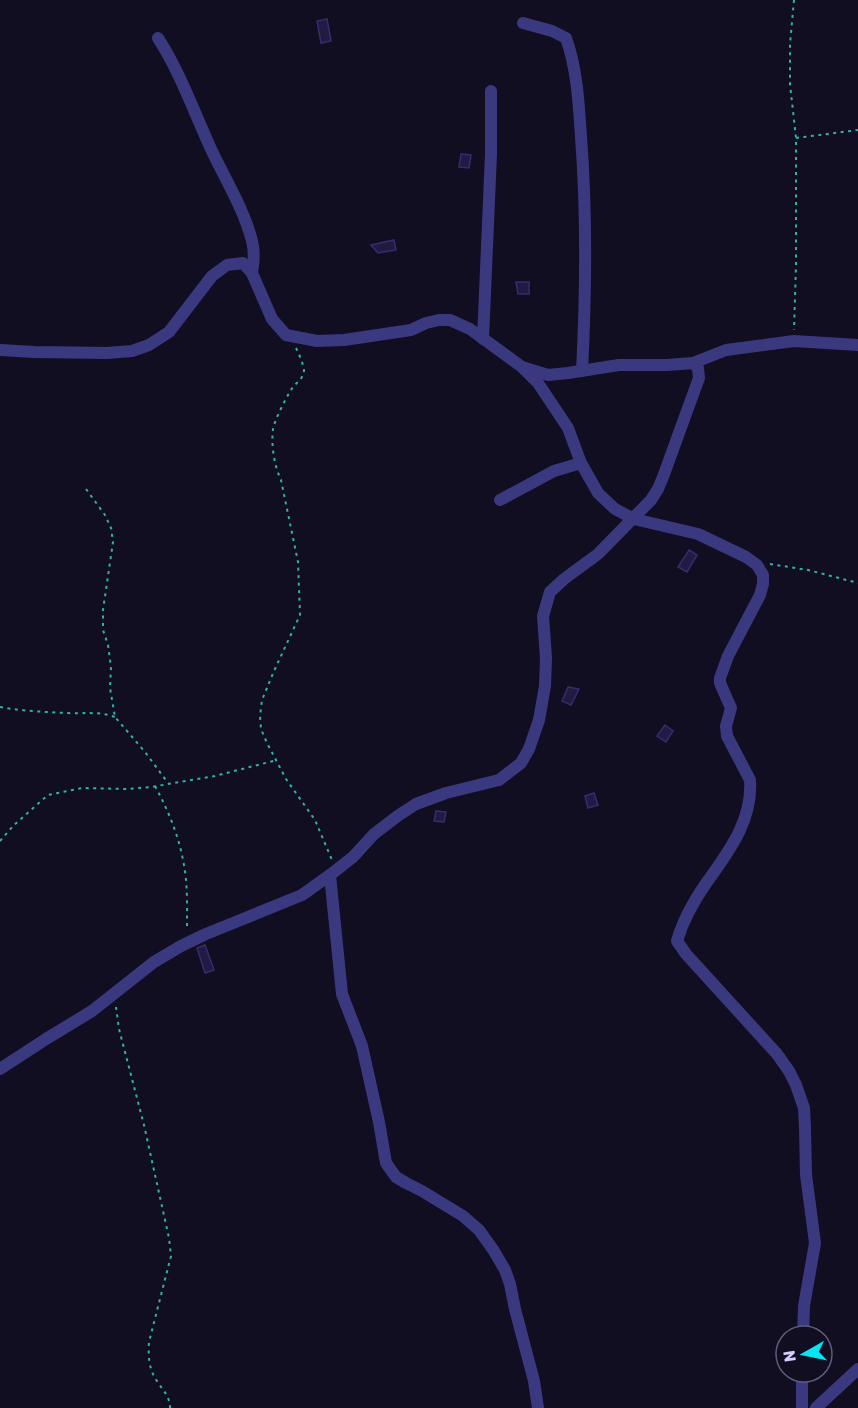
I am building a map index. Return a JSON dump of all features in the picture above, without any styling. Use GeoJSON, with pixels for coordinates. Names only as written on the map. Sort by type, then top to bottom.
{"type":"FeatureCollection","features":[{"type":"Feature","properties":{"kind":"street"},"geometry":{"type":"LineString","coordinates":[[523,23],[552,31],[566,38],[574,71],[579,112],[584,213],[586,296],[582,371]]}},
{"type":"Feature","properties":{"kind":"street"},"geometry":{"type":"LineString","coordinates":[[158,38],[170,56],[240,208],[252,242],[254,259],[252,273]]}},
{"type":"Feature","properties":{"kind":"street"},"geometry":{"type":"LineString","coordinates":[[483,339],[491,154],[491,91]]}},
{"type":"Feature","properties":{"kind":"street"},"geometry":{"type":"LineString","coordinates":[[0,350],[107,353],[132,351],[149,345],[169,332],[212,276],[227,265],[243,262],[252,273],[272,319],[286,335],[292,337],[317,341],[344,340],[411,330],[426,323],[450,320],[470,329],[522,367],[538,383],[568,428],[581,463],[598,493],[615,509],[634,519],[698,534],[753,561],[763,575],[762,590],[728,656],[720,678],[731,708],[726,726],[727,736],[750,780],[746,818],[724,859],[697,897],[677,941],[777,1054],[789,1071],[801,1097],[806,1128],[806,1175],[815,1243],[804,1306],[803,1324]]}},
{"type":"Feature","properties":{"kind":"street"},"geometry":{"type":"LineString","coordinates":[[522,367],[548,375],[619,365],[693,363],[726,350],[794,341],[858,345]]}},
{"type":"Feature","properties":{"kind":"street"},"geometry":{"type":"LineString","coordinates":[[0,1070],[92,1011],[154,962],[206,934],[302,895],[353,857],[374,834],[416,804],[446,792],[499,780],[521,762],[529,749],[540,720],[546,658],[543,616],[550,592],[598,554],[634,519],[658,489],[699,378],[698,368],[693,363]]}},
{"type":"Feature","properties":{"kind":"street"},"geometry":{"type":"LineString","coordinates":[[500,500],[554,471],[581,463]]}},
{"type":"Feature","properties":{"kind":"street"},"geometry":{"type":"LineString","coordinates":[[333,873],[342,994],[362,1046],[386,1162],[396,1177],[463,1215],[479,1230],[494,1251],[510,1284],[534,1381],[538,1408]]}},
{"type":"Feature","properties":{"kind":"street"},"geometry":{"type":"LineString","coordinates":[[816,1408],[858,1369]]}},
{"type":"Feature","properties":{"kind":"street"},"geometry":{"type":"LineString","coordinates":[[802,1384],[802,1408]]}},
{"type":"Feature","properties":{"kind":"path"},"geometry":{"type":"LineString","coordinates":[[794,0],[790,44],[790,84],[796,138],[794,341]]}},
{"type":"Feature","properties":{"kind":"path"},"geometry":{"type":"LineString","coordinates":[[796,138],[858,130]]}},
{"type":"Feature","properties":{"kind":"path"},"geometry":{"type":"LineString","coordinates":[[292,337],[304,370],[275,422],[273,442],[277,471],[281,480],[298,562],[300,615],[262,700],[260,716],[261,729],[286,779],[315,820],[333,873]]}},
{"type":"Feature","properties":{"kind":"path"},"geometry":{"type":"LineString","coordinates":[[86,489],[105,515],[111,528],[113,542],[103,610],[103,630],[108,645],[111,667],[110,688],[115,717],[168,783]]}},
{"type":"Feature","properties":{"kind":"path"},"geometry":{"type":"LineString","coordinates":[[753,561],[808,570],[858,583]]}},
{"type":"Feature","properties":{"kind":"path"},"geometry":{"type":"LineString","coordinates":[[0,707],[37,712],[95,712],[115,717]]}},
{"type":"Feature","properties":{"kind":"path"},"geometry":{"type":"LineString","coordinates":[[0,841],[14,825],[48,795],[82,788],[128,789],[155,786],[215,776],[277,760]]}},
{"type":"Feature","properties":{"kind":"path"},"geometry":{"type":"LineString","coordinates":[[155,786],[167,808],[184,862],[187,888],[187,943]]}},
{"type":"Feature","properties":{"kind":"path"},"geometry":{"type":"LineString","coordinates":[[119,990],[115,1005],[119,1029],[144,1125],[169,1238],[171,1256],[148,1353],[150,1368],[156,1381],[166,1393],[170,1408]]}},
{"type":"Feature","properties":{"kind":"building"},"geometry":{"type":"Polygon","coordinates":[[[327,19],[331,41],[321,43],[317,21],[327,19]]]}},
{"type":"Feature","properties":{"kind":"building"},"geometry":{"type":"Polygon","coordinates":[[[461,154],[471,155],[469,168],[459,167],[461,154]]]}},
{"type":"Feature","properties":{"kind":"building"},"geometry":{"type":"Polygon","coordinates":[[[394,240],[396,250],[378,253],[371,245],[394,240]]]}},
{"type":"Feature","properties":{"kind":"building"},"geometry":{"type":"Polygon","coordinates":[[[516,282],[529,282],[529,294],[518,294],[516,282]]]}},
{"type":"Feature","properties":{"kind":"building"},"geometry":{"type":"Polygon","coordinates":[[[689,550],[697,555],[687,572],[678,567],[689,550]]]}},
{"type":"Feature","properties":{"kind":"building"},"geometry":{"type":"Polygon","coordinates":[[[568,687],[579,689],[571,705],[562,701],[568,687]]]}},
{"type":"Feature","properties":{"kind":"building"},"geometry":{"type":"Polygon","coordinates":[[[665,725],[673,731],[666,742],[657,736],[665,725]]]}},
{"type":"Feature","properties":{"kind":"building"},"geometry":{"type":"Polygon","coordinates":[[[594,793],[598,805],[588,808],[585,796],[594,793]]]}},
{"type":"Feature","properties":{"kind":"building"},"geometry":{"type":"Polygon","coordinates":[[[436,811],[446,812],[444,822],[434,821],[436,811]]]}},
{"type":"Feature","properties":{"kind":"building"},"geometry":{"type":"Polygon","coordinates":[[[205,945],[214,970],[205,973],[197,948],[205,945]]]}}]}
